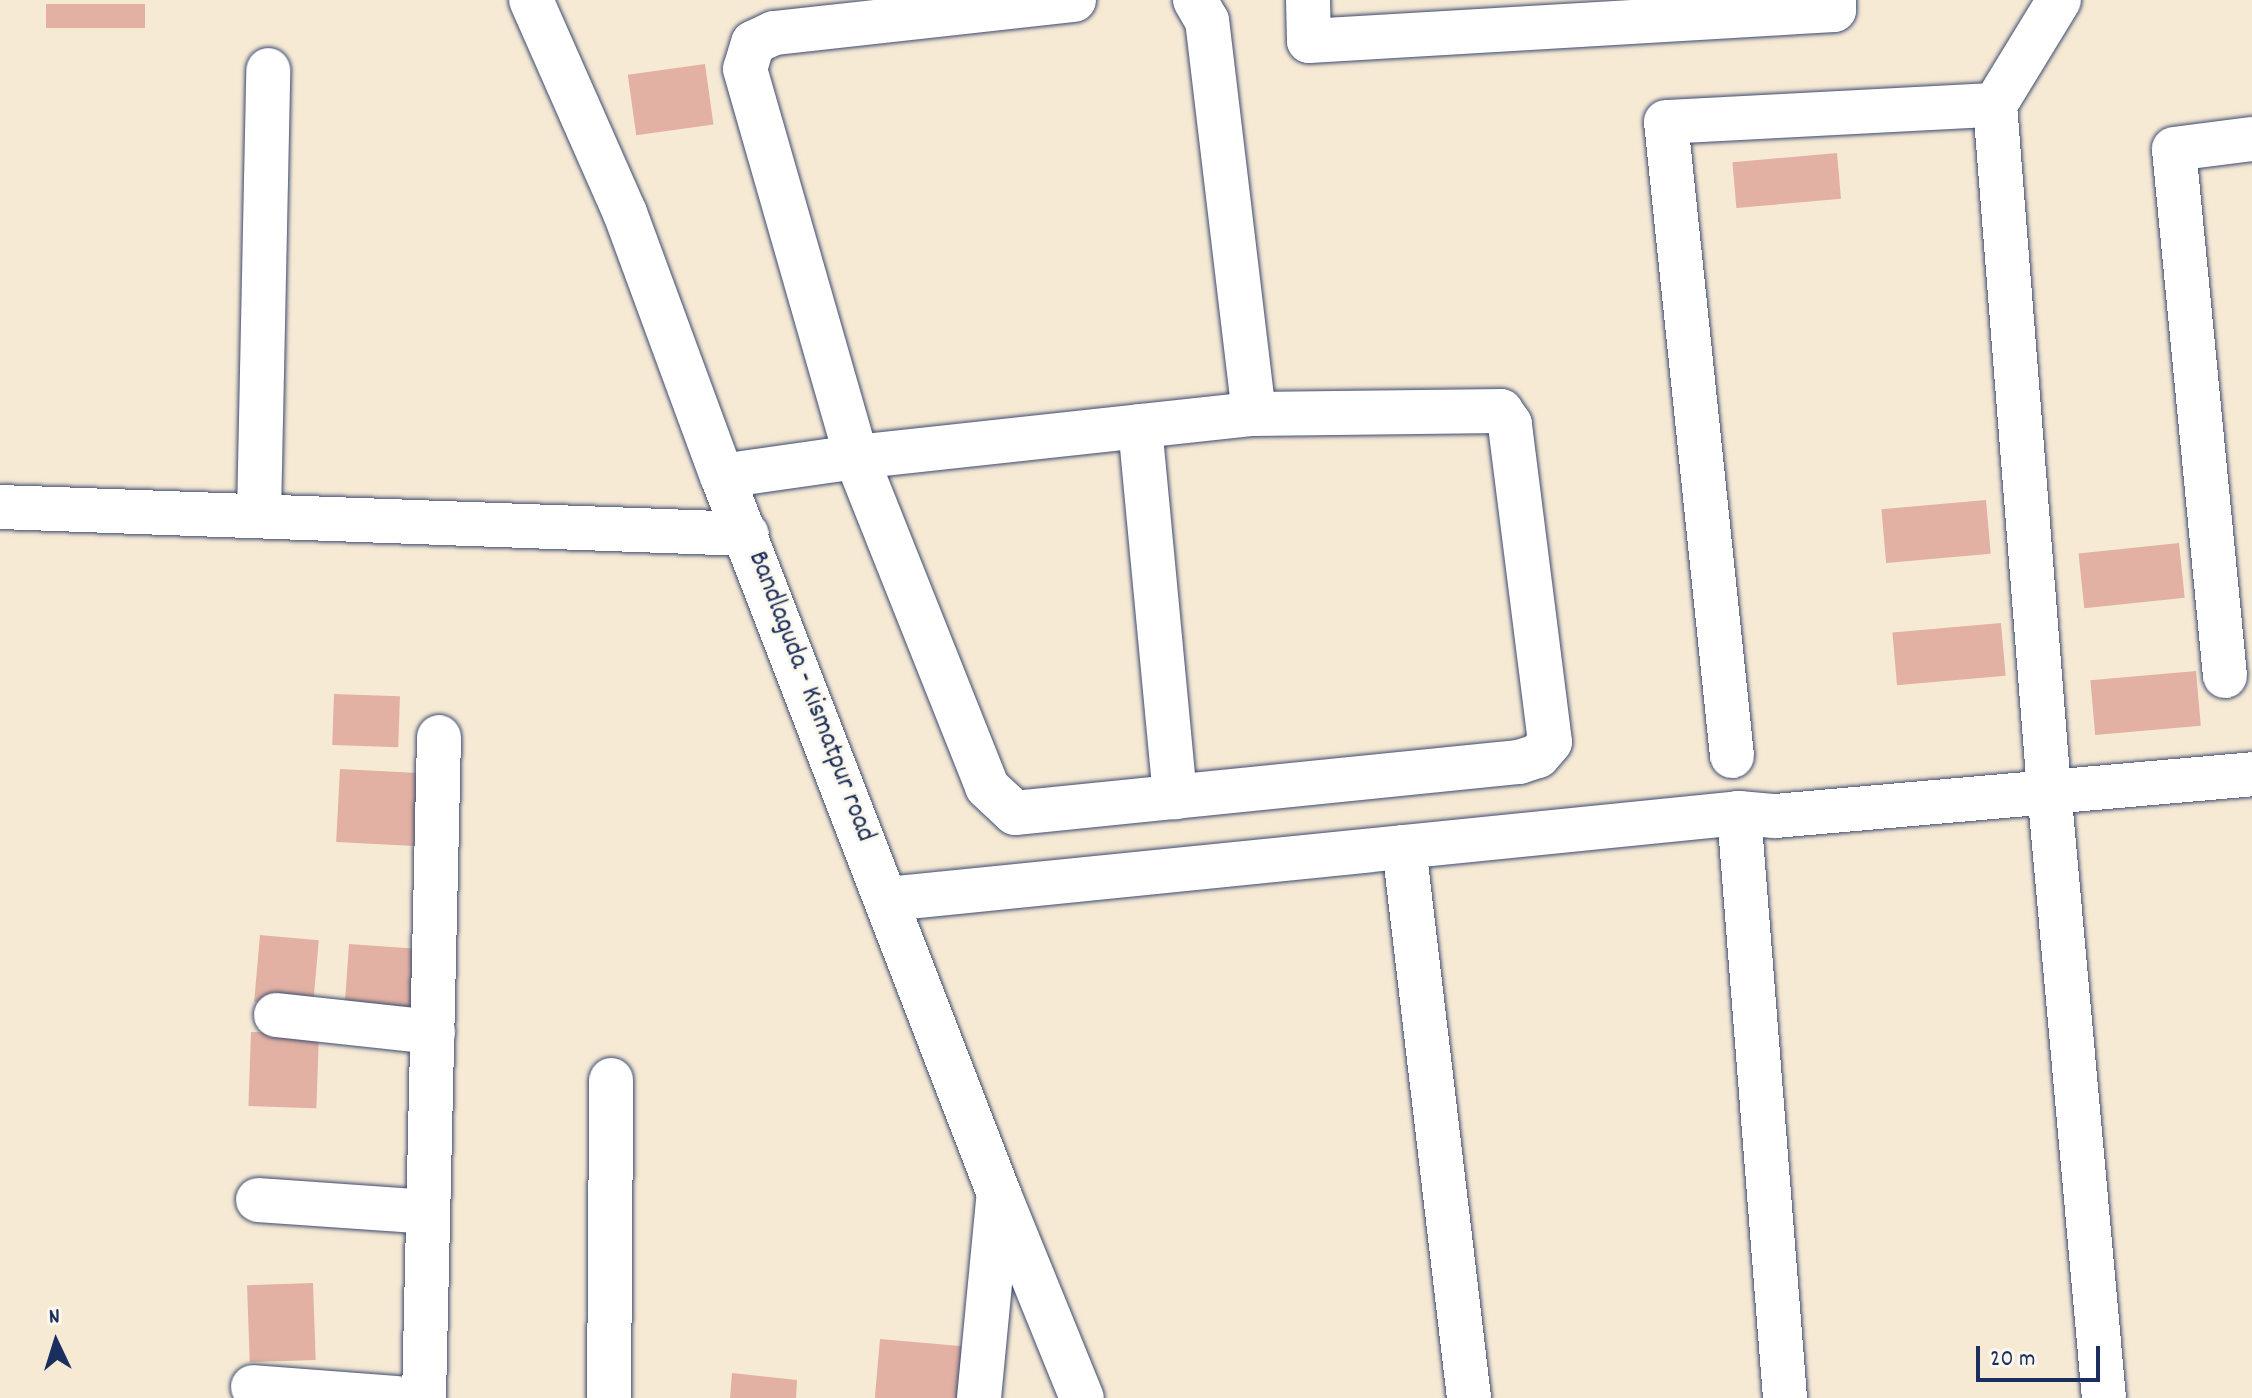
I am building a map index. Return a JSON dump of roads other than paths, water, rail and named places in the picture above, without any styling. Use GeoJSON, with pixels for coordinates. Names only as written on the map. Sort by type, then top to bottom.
{"type":"FeatureCollection","features":[{"type":"Feature","properties":{"kind":"street","name":"Bandlaguda - Kismatpur road"},"geometry":{"type":"LineString","coordinates":[[531,0],[625,213],[722,476],[888,899],[999,1194],[1082,1398]]}},
{"type":"Feature","properties":{"kind":"street"},"geometry":{"type":"LineString","coordinates":[[722,476],[856,457],[1254,414],[1477,408],[1501,411],[1510,424],[1550,742],[1538,756],[1519,762],[1015,813],[987,787],[856,457],[745,69],[753,43],[774,33],[1074,0]]}},
{"type":"Feature","properties":{"kind":"street"},"geometry":{"type":"LineString","coordinates":[[1195,0],[1207,21],[1254,414]]}},
{"type":"Feature","properties":{"kind":"street"},"geometry":{"type":"LineString","coordinates":[[1308,0],[1309,41],[1576,13],[1834,10],[1834,0]]}},
{"type":"Feature","properties":{"kind":"street"},"geometry":{"type":"LineString","coordinates":[[2059,0],[1995,105],[2049,789],[2104,1398]]}},
{"type":"Feature","properties":{"kind":"street"},"geometry":{"type":"LineString","coordinates":[[259,515],[268,70]]}},
{"type":"Feature","properties":{"kind":"street"},"geometry":{"type":"LineString","coordinates":[[1732,756],[1666,122],[1995,105]]}},
{"type":"Feature","properties":{"kind":"street"},"geometry":{"type":"LineString","coordinates":[[2225,676],[2174,149],[2252,139]]}},
{"type":"Feature","properties":{"kind":"street"},"geometry":{"type":"LineString","coordinates":[[1140,426],[1175,797]]}},
{"type":"Feature","properties":{"kind":"street"},"geometry":{"type":"LineString","coordinates":[[0,507],[747,534]]}},
{"type":"Feature","properties":{"kind":"street"},"geometry":{"type":"LineString","coordinates":[[424,1398],[439,737]]}},
{"type":"Feature","properties":{"kind":"street"},"geometry":{"type":"LineString","coordinates":[[888,899],[1739,813],[1775,816],[2049,789],[2252,774]]}},
{"type":"Feature","properties":{"kind":"street"},"geometry":{"type":"LineString","coordinates":[[1739,813],[1785,1398]]}},
{"type":"Feature","properties":{"kind":"street"},"geometry":{"type":"LineString","coordinates":[[1404,847],[1469,1398]]}},
{"type":"Feature","properties":{"kind":"street"},"geometry":{"type":"LineString","coordinates":[[276,1015],[433,1032]]}},
{"type":"Feature","properties":{"kind":"street"},"geometry":{"type":"LineString","coordinates":[[609,1398],[611,1080]]}},
{"type":"Feature","properties":{"kind":"street"},"geometry":{"type":"LineString","coordinates":[[979,1398],[999,1194]]}},
{"type":"Feature","properties":{"kind":"street"},"geometry":{"type":"LineString","coordinates":[[258,1200],[428,1212]]}},
{"type":"Feature","properties":{"kind":"street"},"geometry":{"type":"LineString","coordinates":[[253,1387],[397,1398]]}}]}
